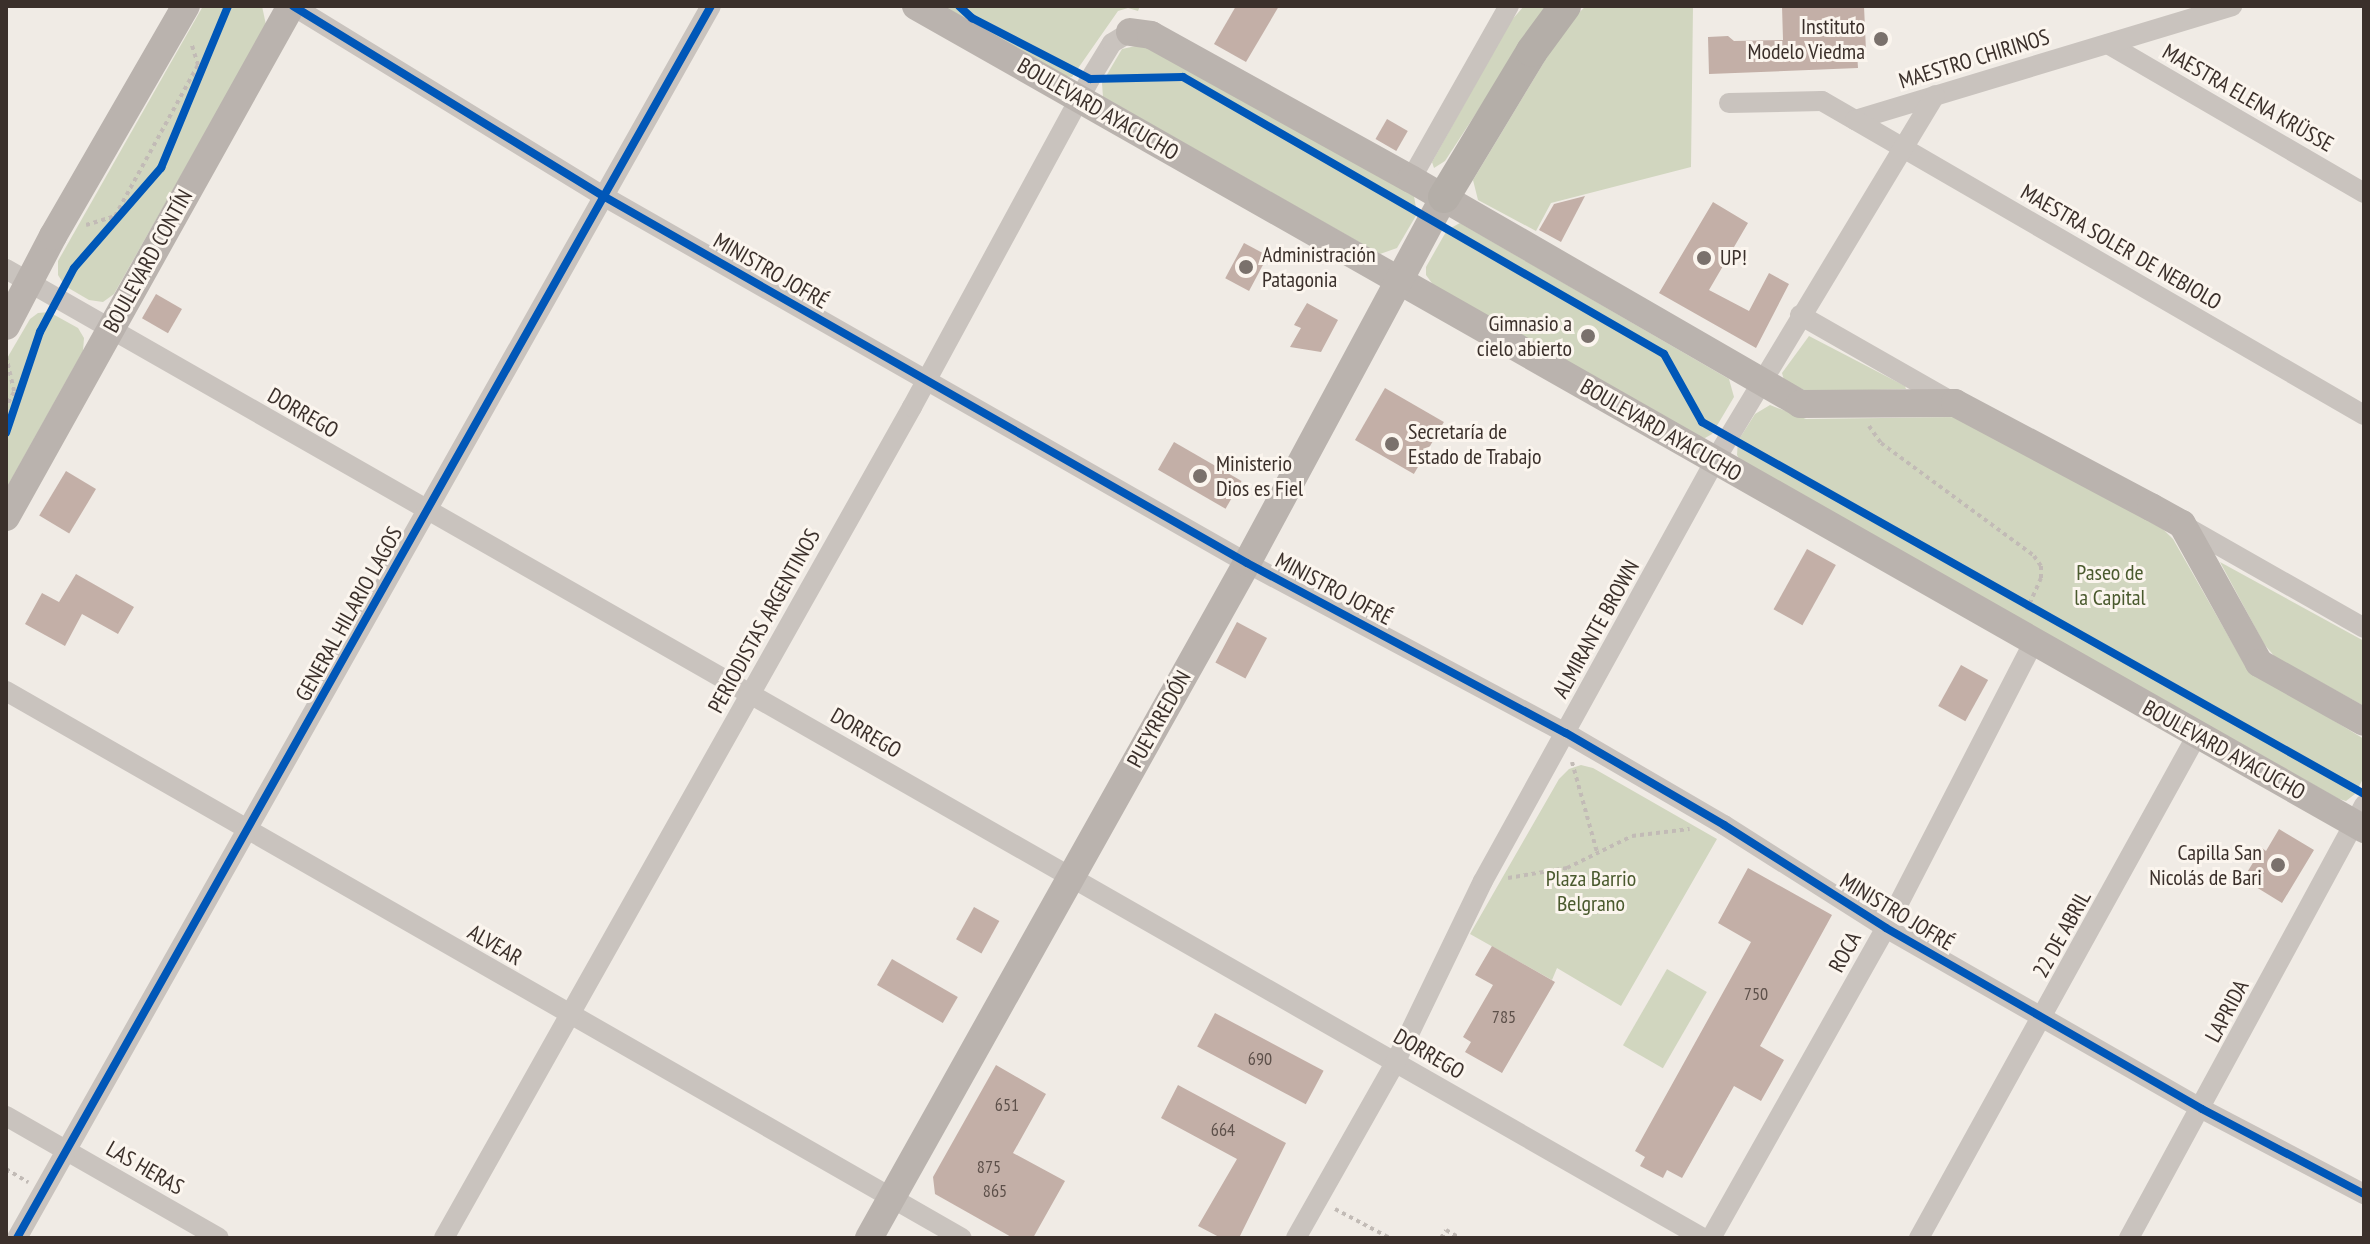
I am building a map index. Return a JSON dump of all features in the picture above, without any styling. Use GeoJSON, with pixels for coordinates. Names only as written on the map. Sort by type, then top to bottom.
{"type":"FeatureCollection","features":[{"type":"Feature","properties":{"kind":"highway"},"geometry":{"type":"LineString","coordinates":[[1444,197],[1532,51],[1565,6]]}},
{"type":"Feature","properties":{"kind":"main road","name":"BOULEVARD CONTÍN"},"geometry":{"type":"LineString","coordinates":[[6,517],[292,6]]}},
{"type":"Feature","properties":{"kind":"main road","name":"BOULEVARD AYACUCHO"},"geometry":{"type":"LineString","coordinates":[[916,6],[2197,735],[2360,819]]}},
{"type":"Feature","properties":{"kind":"main road"},"geometry":{"type":"LineString","coordinates":[[6,326],[18,275],[53,236],[184,9]]}},
{"type":"Feature","properties":{"kind":"main road"},"geometry":{"type":"LineString","coordinates":[[1130,32],[1151,35],[1444,197],[1800,404],[1955,403],[2182,524],[2259,663],[2364,722]]}},
{"type":"Feature","properties":{"kind":"main road","name":"PUEYRREDÓN"},"geometry":{"type":"LineString","coordinates":[[869,1238],[1247,563],[1444,197]]}},
{"type":"Feature","properties":{"kind":"street","name":"MINISTRO JOFRÉ"},"geometry":{"type":"LineString","coordinates":[[292,6],[605,197],[1247,563],[1566,733],[1724,825],[1886,928],[2202,1109],[2364,1194]]}},
{"type":"Feature","properties":{"kind":"street","name":"GENERAL HILARIO LAGOS"},"geometry":{"type":"LineString","coordinates":[[17,1238],[711,6]]}},
{"type":"Feature","properties":{"kind":"street"},"geometry":{"type":"LineString","coordinates":[[1411,179],[1509,6]]}},
{"type":"Feature","properties":{"kind":"street","name":"MAESTRO CHIRINOS"},"geometry":{"type":"LineString","coordinates":[[1855,120],[2232,6]]}},
{"type":"Feature","properties":{"kind":"street","name":"PERIODISTAS ARGENTINOS"},"geometry":{"type":"LineString","coordinates":[[444,1238],[927,380],[1080,99],[1112,43],[1130,32]]}},
{"type":"Feature","properties":{"kind":"street","name":"MAESTRA ELENA KRÜSSE"},"geometry":{"type":"LineString","coordinates":[[2108,44],[2364,193]]}},
{"type":"Feature","properties":{"kind":"street","name":"ALMIRANTE BROWN"},"geometry":{"type":"LineString","coordinates":[[1296,1238],[1395,1063],[1483,881],[1715,460],[1935,95]]}},
{"type":"Feature","properties":{"kind":"street"},"geometry":{"type":"LineString","coordinates":[[1729,103],[1822,101],[1855,120]]}},
{"type":"Feature","properties":{"kind":"street","name":"MAESTRA SOLER DE NEBIOLO"},"geometry":{"type":"LineString","coordinates":[[1855,120],[2364,415]]}},
{"type":"Feature","properties":{"kind":"street","name":"DORREGO"},"geometry":{"type":"LineString","coordinates":[[18,275],[109,330],[1703,1238]]}},
{"type":"Feature","properties":{"kind":"street"},"geometry":{"type":"LineString","coordinates":[[1800,315],[1955,403]]}},
{"type":"Feature","properties":{"kind":"street"},"geometry":{"type":"LineString","coordinates":[[2182,524],[2364,628]]}},
{"type":"Feature","properties":{"kind":"street","name":"ROCA"},"geometry":{"type":"LineString","coordinates":[[1711,1238],[1886,928],[2023,637]]}},
{"type":"Feature","properties":{"kind":"street","name":"ALVEAR"},"geometry":{"type":"LineString","coordinates":[[6,691],[962,1238]]}},
{"type":"Feature","properties":{"kind":"street","name":"22 DE ABRIL"},"geometry":{"type":"LineString","coordinates":[[1919,1238],[2197,735]]}},
{"type":"Feature","properties":{"kind":"street","name":"LAPRIDA"},"geometry":{"type":"LineString","coordinates":[[2129,1238],[2360,819]]}},
{"type":"Feature","properties":{"kind":"street","name":"LAS HERAS"},"geometry":{"type":"LineString","coordinates":[[6,1116],[219,1238]]}},
{"type":"Feature","properties":{"kind":"path"},"geometry":{"type":"LineString","coordinates":[[53,236],[115,216],[198,65],[184,9]]}},
{"type":"Feature","properties":{"kind":"path"},"geometry":{"type":"LineString","coordinates":[[187,109],[205,65]]}},
{"type":"Feature","properties":{"kind":"path"},"geometry":{"type":"LineString","coordinates":[[104,233],[145,187]]}},
{"type":"Feature","properties":{"kind":"path"},"geometry":{"type":"LineString","coordinates":[[6,356],[14,392],[6,407]]}},
{"type":"Feature","properties":{"kind":"path"},"geometry":{"type":"LineString","coordinates":[[11,419],[26,375]]}},
{"type":"Feature","properties":{"kind":"path"},"geometry":{"type":"LineString","coordinates":[[1864,404],[1867,423],[1881,443],[2034,556],[2041,566],[2041,578],[2030,604],[2023,637]]}},
{"type":"Feature","properties":{"kind":"path"},"geometry":{"type":"LineString","coordinates":[[2017,596],[2044,612]]}},
{"type":"Feature","properties":{"kind":"path"},"geometry":{"type":"LineString","coordinates":[[1566,733],[1597,852]]}},
{"type":"Feature","properties":{"kind":"path"},"geometry":{"type":"LineString","coordinates":[[1483,881],[1567,868],[1632,836],[1724,825]]}},
{"type":"Feature","properties":{"kind":"path"},"geometry":{"type":"LineString","coordinates":[[1318,1200],[1390,1238]]}},
{"type":"Feature","properties":{"kind":"path"},"geometry":{"type":"LineString","coordinates":[[1441,1238],[1446,1230],[1460,1238]]}},
{"type":"Feature","properties":{"kind":"green space"},"geometry":{"type":"Polygon","coordinates":[[[203,6],[262,6],[266,25],[114,294],[103,302],[89,300],[65,286],[58,275],[58,261],[203,6]]]}},
{"type":"Feature","properties":{"kind":"green space"},"geometry":{"type":"Polygon","coordinates":[[[935,6],[1140,6],[1138,11],[1128,8],[1118,11],[1072,77],[1060,76],[935,6]]]}},
{"type":"Feature","properties":{"kind":"green space"},"geometry":{"type":"Polygon","coordinates":[[[1524,6],[1546,6],[1445,161],[1434,168],[1432,162],[1510,22],[1524,6]]]}},
{"type":"Feature","properties":{"kind":"green space"},"geometry":{"type":"Polygon","coordinates":[[[1586,6],[1693,6],[1691,167],[1551,203],[1536,231],[1478,200],[1473,180],[1567,24],[1586,6]]]}},
{"type":"Feature","properties":{"kind":"green space"},"geometry":{"type":"Polygon","coordinates":[[[1145,44],[1414,196],[1417,214],[1397,248],[1380,254],[1103,97],[1102,83],[1122,49],[1145,44]]]}},
{"type":"Feature","properties":{"kind":"green space"},"geometry":{"type":"Polygon","coordinates":[[[1460,223],[1729,379],[1734,397],[1712,434],[1705,438],[1696,437],[1434,286],[1426,275],[1426,267],[1447,230],[1460,223]]]}},
{"type":"Feature","properties":{"kind":"green space"},"geometry":{"type":"Polygon","coordinates":[[[49,312],[78,328],[84,338],[83,351],[6,489],[6,360],[30,319],[38,313],[49,312]]]}},
{"type":"Feature","properties":{"kind":"green space"},"geometry":{"type":"Polygon","coordinates":[[[1809,336],[1906,389],[1808,392],[1784,380],[1782,373],[1809,336]]]}},
{"type":"Feature","properties":{"kind":"green space","name":"Paseo de la Capital"},"geometry":{"type":"Polygon","coordinates":[[[1770,405],[1806,419],[1959,417],[2163,529],[2173,539],[2246,667],[2364,739],[2364,777],[2355,794],[2346,801],[2339,799],[1741,462],[1737,455],[1738,441],[1755,414],[1770,405]]]}},
{"type":"Feature","properties":{"kind":"green space"},"geometry":{"type":"Polygon","coordinates":[[[2220,562],[2364,641],[2364,706],[2275,657],[2264,644],[2220,562]]]}},
{"type":"Feature","properties":{"kind":"green space","name":"Plaza Barrio Belgrano"},"geometry":{"type":"Polygon","coordinates":[[[1581,765],[1593,768],[1717,839],[1621,1006],[1557,968],[1552,980],[1470,934],[1559,779],[1569,769],[1581,765]]]}},
{"type":"Feature","properties":{"kind":"green space"},"geometry":{"type":"Polygon","coordinates":[[[1667,969],[1707,992],[1663,1068],[1623,1045],[1667,969]]]}},
{"type":"Feature","properties":{"kind":"building"},"geometry":{"type":"Polygon","coordinates":[[[1236,6],[1279,6],[1246,62],[1214,44],[1236,6]]]}},
{"type":"Feature","properties":{"kind":"building","name":"Instituto Modelo Viedma"},"geometry":{"type":"Polygon","coordinates":[[[1782,6],[1864,6],[1866,51],[1857,52],[1858,68],[1709,74],[1708,37],[1728,36],[1734,41],[1783,40],[1782,6]]]}},
{"type":"Feature","properties":{"kind":"building"},"geometry":{"type":"Polygon","coordinates":[[[1387,119],[1408,131],[1396,151],[1376,139],[1387,119]]]}},
{"type":"Feature","properties":{"kind":"building"},"geometry":{"type":"Polygon","coordinates":[[[1585,196],[1561,242],[1539,230],[1554,204],[1585,196]]]}},
{"type":"Feature","properties":{"kind":"building"},"geometry":{"type":"Polygon","coordinates":[[[1713,202],[1748,223],[1709,290],[1749,311],[1769,273],[1789,284],[1756,348],[1659,293],[1713,202]]]}},
{"type":"Feature","properties":{"kind":"building","name":"Administración Patagonia"},"geometry":{"type":"Polygon","coordinates":[[[1244,243],[1268,256],[1249,291],[1225,278],[1244,243]]]}},
{"type":"Feature","properties":{"kind":"building"},"geometry":{"type":"Polygon","coordinates":[[[156,294],[182,309],[168,333],[142,318],[156,294]]]}},
{"type":"Feature","properties":{"kind":"building"},"geometry":{"type":"Polygon","coordinates":[[[1307,303],[1338,320],[1321,352],[1290,347],[1301,328],[1294,325],[1307,303]]]}},
{"type":"Feature","properties":{"kind":"building"},"geometry":{"type":"Polygon","coordinates":[[[1385,388],[1444,422],[1414,474],[1355,440],[1385,388]]]}},
{"type":"Feature","properties":{"kind":"building","name":"Ministerio Dios es Fiel"},"geometry":{"type":"Polygon","coordinates":[[[1174,442],[1242,481],[1226,509],[1158,470],[1174,442]]]}},
{"type":"Feature","properties":{"kind":"building"},"geometry":{"type":"Polygon","coordinates":[[[66,471],[96,489],[69,534],[39,516],[66,471]]]}},
{"type":"Feature","properties":{"kind":"building"},"geometry":{"type":"Polygon","coordinates":[[[1807,549],[1836,565],[1802,625],[1774,609],[1807,549]]]}},
{"type":"Feature","properties":{"kind":"building"},"geometry":{"type":"Polygon","coordinates":[[[76,574],[134,607],[118,634],[82,614],[65,646],[25,624],[42,593],[59,602],[76,574]]]}},
{"type":"Feature","properties":{"kind":"building"},"geometry":{"type":"Polygon","coordinates":[[[1237,622],[1267,638],[1245,679],[1215,663],[1237,622]]]}},
{"type":"Feature","properties":{"kind":"building"},"geometry":{"type":"Polygon","coordinates":[[[1961,665],[1988,680],[1965,721],[1938,706],[1961,665]]]}},
{"type":"Feature","properties":{"kind":"building","name":"Capilla San Nicolás de Bari"},"geometry":{"type":"Polygon","coordinates":[[[2279,829],[2314,850],[2282,903],[2243,879],[2262,848],[2266,851],[2279,829]]]}},
{"type":"Feature","properties":{"kind":"building"},"geometry":{"type":"Polygon","coordinates":[[[1748,868],[1832,915],[1760,1046],[1784,1060],[1761,1101],[1734,1086],[1682,1178],[1667,1170],[1663,1178],[1640,1166],[1645,1157],[1635,1151],[1751,942],[1718,923],[1748,868]]]}},
{"type":"Feature","properties":{"kind":"building"},"geometry":{"type":"Polygon","coordinates":[[[974,907],[999,921],[981,953],[956,939],[974,907]]]}},
{"type":"Feature","properties":{"kind":"building"},"geometry":{"type":"Polygon","coordinates":[[[1492,946],[1555,982],[1502,1073],[1465,1052],[1471,1042],[1463,1037],[1493,985],[1475,975],[1492,946]]]}},
{"type":"Feature","properties":{"kind":"building"},"geometry":{"type":"Polygon","coordinates":[[[892,959],[958,997],[943,1023],[877,985],[892,959]]]}},
{"type":"Feature","properties":{"kind":"building"},"geometry":{"type":"Polygon","coordinates":[[[1215,1013],[1324,1071],[1306,1104],[1197,1047],[1215,1013]]]}},
{"type":"Feature","properties":{"kind":"building"},"geometry":{"type":"Polygon","coordinates":[[[996,1065],[1046,1094],[1013,1153],[1065,1181],[1033,1238],[1013,1238],[935,1194],[933,1177],[996,1065]]]}},
{"type":"Feature","properties":{"kind":"building"},"geometry":{"type":"Polygon","coordinates":[[[1178,1085],[1286,1143],[1239,1238],[1221,1238],[1198,1226],[1237,1159],[1161,1118],[1178,1085]]]}},
{"type":"Feature","properties":{"kind":"cycle path"},"geometry":{"type":"LineString","coordinates":[[6,433],[40,332],[74,268],[161,168],[228,6]]}},
{"type":"Feature","properties":{"kind":"cycle path"},"geometry":{"type":"LineString","coordinates":[[293,6],[605,197],[1247,563],[1566,733],[1724,825],[1886,928],[2202,1109],[2364,1194]]}},
{"type":"Feature","properties":{"kind":"cycle path"},"geometry":{"type":"LineString","coordinates":[[17,1238],[711,6]]}},
{"type":"Feature","properties":{"kind":"cycle path"},"geometry":{"type":"LineString","coordinates":[[959,6],[972,18],[1090,79],[1183,77],[1664,354],[1702,422],[2364,794]]}},
{"type":"Feature","properties":{"kind":"place","name":"Instituto Modelo Viedma"},"geometry":{"type":"Point","coordinates":[1881,39]}},
{"type":"Feature","properties":{"kind":"place","name":"UP!"},"geometry":{"type":"Point","coordinates":[1704,258]}},
{"type":"Feature","properties":{"kind":"place","name":"Administración Patagonia"},"geometry":{"type":"Point","coordinates":[1246,267]}},
{"type":"Feature","properties":{"kind":"place","name":"Gimnasio a cielo abierto"},"geometry":{"type":"Point","coordinates":[1588,336]}},
{"type":"Feature","properties":{"kind":"place","name":"Secretaría de Estado de Trabajo"},"geometry":{"type":"Point","coordinates":[1392,444]}},
{"type":"Feature","properties":{"kind":"place","name":"Ministerio Dios es Fiel"},"geometry":{"type":"Point","coordinates":[1200,476]}},
{"type":"Feature","properties":{"kind":"place","name":"Capilla San Nicolás de Bari"},"geometry":{"type":"Point","coordinates":[2278,865]}}]}
